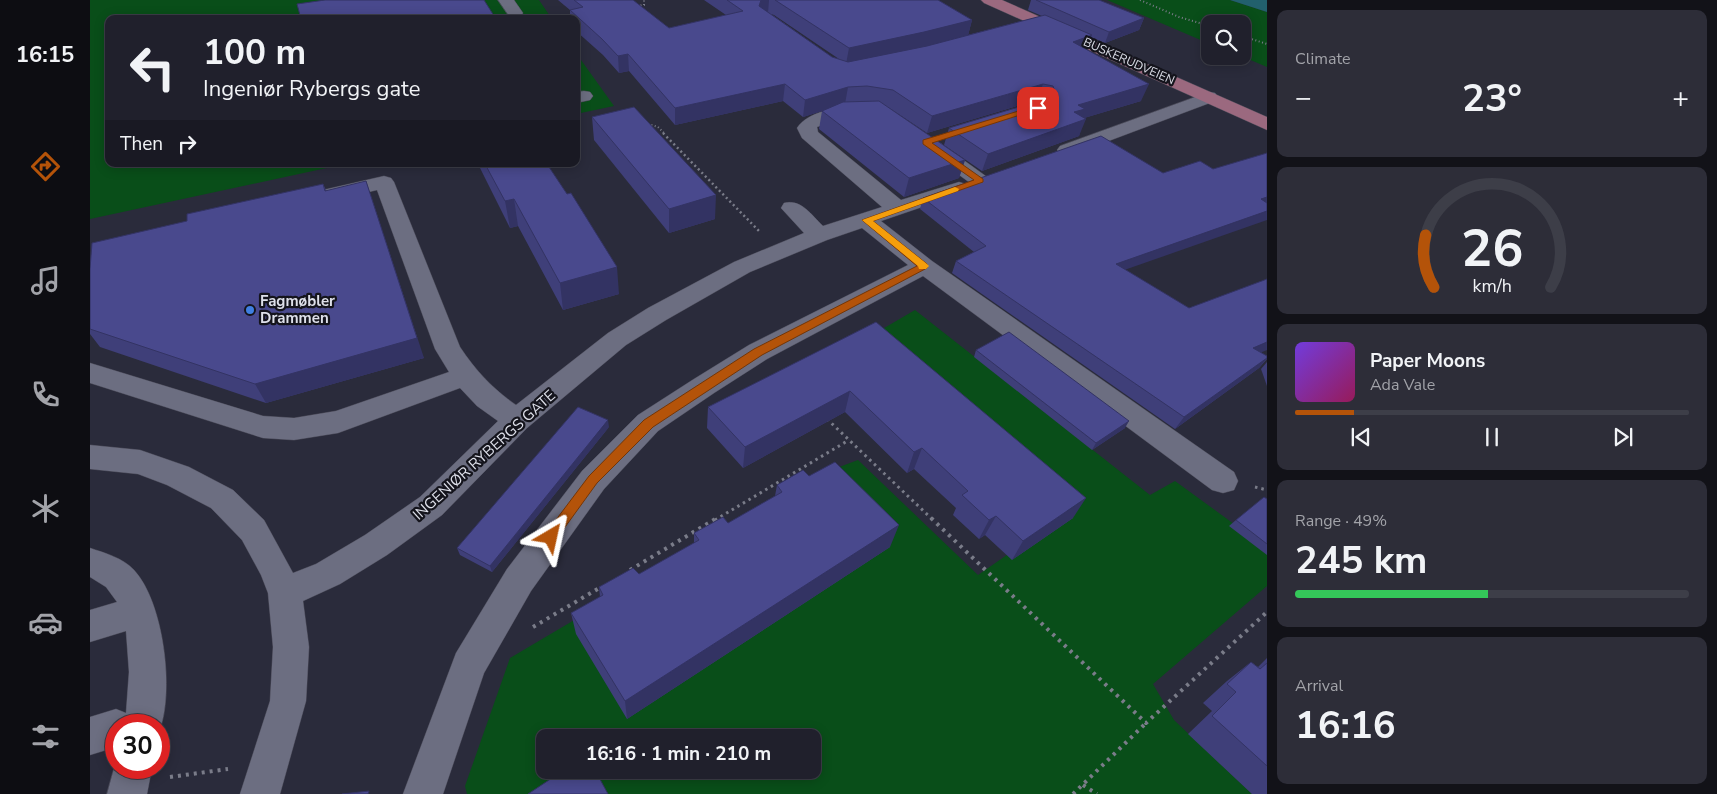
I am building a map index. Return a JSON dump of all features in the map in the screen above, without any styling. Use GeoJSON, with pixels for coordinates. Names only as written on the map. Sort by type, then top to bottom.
{"type":"FeatureCollection","features":[{"type":"Feature","properties":{"kind":"main road","name":"BUSKERUDVEIEN"},"geometry":{"type":"LineString","coordinates":[[989,0],[1267,124]]}},
{"type":"Feature","properties":{"kind":"street"},"geometry":{"type":"LineString","coordinates":[[506,0],[515,14]]}},
{"type":"Feature","properties":{"kind":"street"},"geometry":{"type":"LineString","coordinates":[[1015,31],[1043,23]]}},
{"type":"Feature","properties":{"kind":"street"},"geometry":{"type":"LineString","coordinates":[[1047,157],[1209,97]]}},
{"type":"Feature","properties":{"kind":"street"},"geometry":{"type":"LineString","coordinates":[[875,111],[843,112],[810,123],[807,128],[809,134],[831,155],[898,209]]}},
{"type":"Feature","properties":{"kind":"street"},"geometry":{"type":"LineString","coordinates":[[930,139],[980,181]]}},
{"type":"Feature","properties":{"kind":"street","name":"INGENIØR RYBERGS GATE"},"geometry":{"type":"LineString","coordinates":[[285,594],[328,574],[376,545],[431,506],[517,420],[617,339],[700,288],[742,267],[819,235],[1004,172]]}},
{"type":"Feature","properties":{"kind":"street"},"geometry":{"type":"LineString","coordinates":[[313,199],[384,182],[448,349],[465,376],[487,399],[517,420]]}},
{"type":"Feature","properties":{"kind":"street"},"geometry":{"type":"LineString","coordinates":[[792,208],[819,235]]}},
{"type":"Feature","properties":{"kind":"street"},"geometry":{"type":"LineString","coordinates":[[866,220],[924,266],[1223,481]]}},
{"type":"Feature","properties":{"kind":"street"},"geometry":{"type":"LineString","coordinates":[[423,794],[469,665],[519,580],[593,480],[648,423],[704,386],[758,352],[924,266]]}},
{"type":"Feature","properties":{"kind":"street"},"geometry":{"type":"LineString","coordinates":[[90,373],[263,427],[294,429],[338,422],[465,376]]}},
{"type":"Feature","properties":{"kind":"street"},"geometry":{"type":"LineString","coordinates":[[90,458],[140,462],[178,476],[222,498],[253,530],[275,569],[285,594],[291,647],[288,701],[265,778]]}},
{"type":"Feature","properties":{"kind":"street"},"geometry":{"type":"LineString","coordinates":[[90,562],[105,567],[125,584],[139,611],[146,638],[147,674],[136,714]]}},
{"type":"Feature","properties":{"kind":"street"},"geometry":{"type":"LineString","coordinates":[[90,626],[139,611]]}},
{"type":"Feature","properties":{"kind":"street"},"geometry":{"type":"LineString","coordinates":[[90,736],[105,732]]}},
{"type":"Feature","properties":{"kind":"path"},"geometry":{"type":"LineString","coordinates":[[630,8],[644,5],[644,0]]}},
{"type":"Feature","properties":{"kind":"path"},"geometry":{"type":"LineString","coordinates":[[1140,0],[1179,17],[1201,23]]}},
{"type":"Feature","properties":{"kind":"path"},"geometry":{"type":"LineString","coordinates":[[1251,39],[1267,44]]}},
{"type":"Feature","properties":{"kind":"path"},"geometry":{"type":"LineString","coordinates":[[641,122],[658,127],[779,251]]}},
{"type":"Feature","properties":{"kind":"path"},"geometry":{"type":"LineString","coordinates":[[821,413],[1146,723]]}},
{"type":"Feature","properties":{"kind":"path"},"geometry":{"type":"LineString","coordinates":[[621,575],[849,440]]}},
{"type":"Feature","properties":{"kind":"path"},"geometry":{"type":"LineString","coordinates":[[528,630],[604,585]]}},
{"type":"Feature","properties":{"kind":"path"},"geometry":{"type":"LineString","coordinates":[[1073,794],[1146,723],[1267,612]]}},
{"type":"Feature","properties":{"kind":"path"},"geometry":{"type":"LineString","coordinates":[[130,782],[265,778]]}},
{"type":"Feature","properties":{"kind":"path"},"geometry":{"type":"LineString","coordinates":[[1082,785],[1097,794]]}},
{"type":"Feature","properties":{"kind":"green space"},"geometry":{"type":"Polygon","coordinates":[[[90,0],[539,0],[549,15],[105,15],[105,167],[331,167],[90,219],[90,0]]]}},
{"type":"Feature","properties":{"kind":"green space"},"geometry":{"type":"Polygon","coordinates":[[[1107,0],[1230,0],[1267,12],[1267,67],[1251,60],[1251,15],[1201,15],[1201,40],[1107,0]]]}},
{"type":"Feature","properties":{"kind":"green space"},"geometry":{"type":"Polygon","coordinates":[[[580,59],[614,106],[580,113],[580,59]]]}},
{"type":"Feature","properties":{"kind":"green space"},"geometry":{"type":"Polygon","coordinates":[[[915,310],[1150,495],[1175,481],[1267,548],[1267,586],[1153,684],[1174,720],[1252,794],[607,794],[598,779],[821,779],[821,729],[536,729],[536,779],[556,779],[533,794],[467,794],[465,786],[510,658],[823,473],[858,460],[978,575],[1070,511],[867,338],[915,310]]]}},
{"type":"Feature","properties":{"kind":"water"},"geometry":{"type":"Polygon","coordinates":[[[1230,0],[1267,0],[1267,12],[1230,0]]]}},
{"type":"Feature","properties":{"kind":"building"},"geometry":{"type":"Polygon","coordinates":[[[325,0],[484,0],[493,15],[300,15],[297,4],[325,0]]]}},
{"type":"Feature","properties":{"kind":"building"},"geometry":{"type":"Polygon","coordinates":[[[574,0],[633,0],[669,28],[743,11],[727,0],[761,0],[759,6],[832,57],[848,62],[927,46],[1045,15],[1092,35],[1073,42],[1149,84],[1078,105],[1085,109],[1074,112],[1086,119],[988,154],[949,128],[1052,97],[1055,92],[1053,86],[1043,84],[932,116],[893,90],[867,86],[848,87],[805,100],[785,84],[675,108],[628,54],[618,56],[580,19],[580,15],[576,15],[570,10],[583,7],[574,0]]]}},
{"type":"Feature","properties":{"kind":"building"},"geometry":{"type":"Polygon","coordinates":[[[775,0],[938,0],[972,20],[849,48],[775,0]]]}},
{"type":"Feature","properties":{"kind":"building"},"geometry":{"type":"Polygon","coordinates":[[[1036,0],[1099,0],[1144,18],[1109,32],[1036,0]]]}},
{"type":"Feature","properties":{"kind":"building"},"geometry":{"type":"Polygon","coordinates":[[[879,101],[965,160],[909,178],[822,111],[843,102],[879,101]]]}},
{"type":"Feature","properties":{"kind":"building"},"geometry":{"type":"Polygon","coordinates":[[[634,107],[716,195],[669,209],[592,117],[634,107]]]}},
{"type":"Feature","properties":{"kind":"building"},"geometry":{"type":"Polygon","coordinates":[[[1101,136],[1163,173],[1200,161],[1213,169],[1267,153],[1267,197],[1261,199],[1267,203],[1267,211],[1116,264],[1189,308],[1267,279],[1267,342],[1253,348],[1267,356],[1267,358],[1184,417],[956,261],[986,246],[923,198],[1101,136]]]}},
{"type":"Feature","properties":{"kind":"building"},"geometry":{"type":"Polygon","coordinates":[[[487,167],[549,167],[567,194],[571,193],[617,267],[560,283],[514,199],[505,201],[487,167]]]}},
{"type":"Feature","properties":{"kind":"building"},"geometry":{"type":"Polygon","coordinates":[[[366,181],[417,338],[255,384],[90,329],[92,243],[187,221],[187,214],[323,184],[325,191],[366,181]]]}},
{"type":"Feature","properties":{"kind":"building"},"geometry":{"type":"Polygon","coordinates":[[[876,322],[1086,498],[1023,541],[996,516],[989,520],[962,495],[968,491],[922,448],[914,452],[850,391],[745,447],[708,407],[876,322]]]}},
{"type":"Feature","properties":{"kind":"building"},"geometry":{"type":"Polygon","coordinates":[[[1009,332],[1129,421],[1096,443],[976,350],[1009,332]]]}},
{"type":"Feature","properties":{"kind":"building"},"geometry":{"type":"Polygon","coordinates":[[[578,407],[608,420],[490,566],[457,548],[578,407]]]}},
{"type":"Feature","properties":{"kind":"building"},"geometry":{"type":"Polygon","coordinates":[[[835,462],[899,525],[625,701],[571,613],[603,595],[599,587],[633,568],[639,574],[699,540],[694,533],[723,517],[728,523],[782,492],[777,485],[803,470],[809,476],[835,462]]]}},
{"type":"Feature","properties":{"kind":"building"},"geometry":{"type":"Polygon","coordinates":[[[1264,497],[1267,499],[1267,544],[1236,520],[1264,497]]]}},
{"type":"Feature","properties":{"kind":"building"},"geometry":{"type":"Polygon","coordinates":[[[1251,662],[1260,669],[1267,663],[1267,766],[1212,716],[1236,692],[1227,684],[1251,662]]]}},
{"type":"Feature","properties":{"kind":"building"},"geometry":{"type":"Polygon","coordinates":[[[550,779],[600,779],[608,794],[528,794],[550,779]]]}},
{"type":"Feature","properties":{"kind":"building"},"geometry":{"type":"Polygon","coordinates":[[[369,791],[368,794],[342,794],[369,791]]]}},
{"type":"Feature","properties":{"kind":"slow traffic"},"geometry":{"type":"LineString","coordinates":[[922,267],[924,266],[866,220],[955,189]]}},
{"type":"Feature","properties":{"kind":"place","name":"Fagmøbler Drammen"},"geometry":{"type":"Point","coordinates":[250,310]}},
{"type":"Feature","properties":{"kind":"route"},"geometry":{"type":"LineString","coordinates":[[551,537],[593,480],[648,423],[758,352],[924,266],[866,220],[980,181],[926,142],[1038,108]]}}]}
